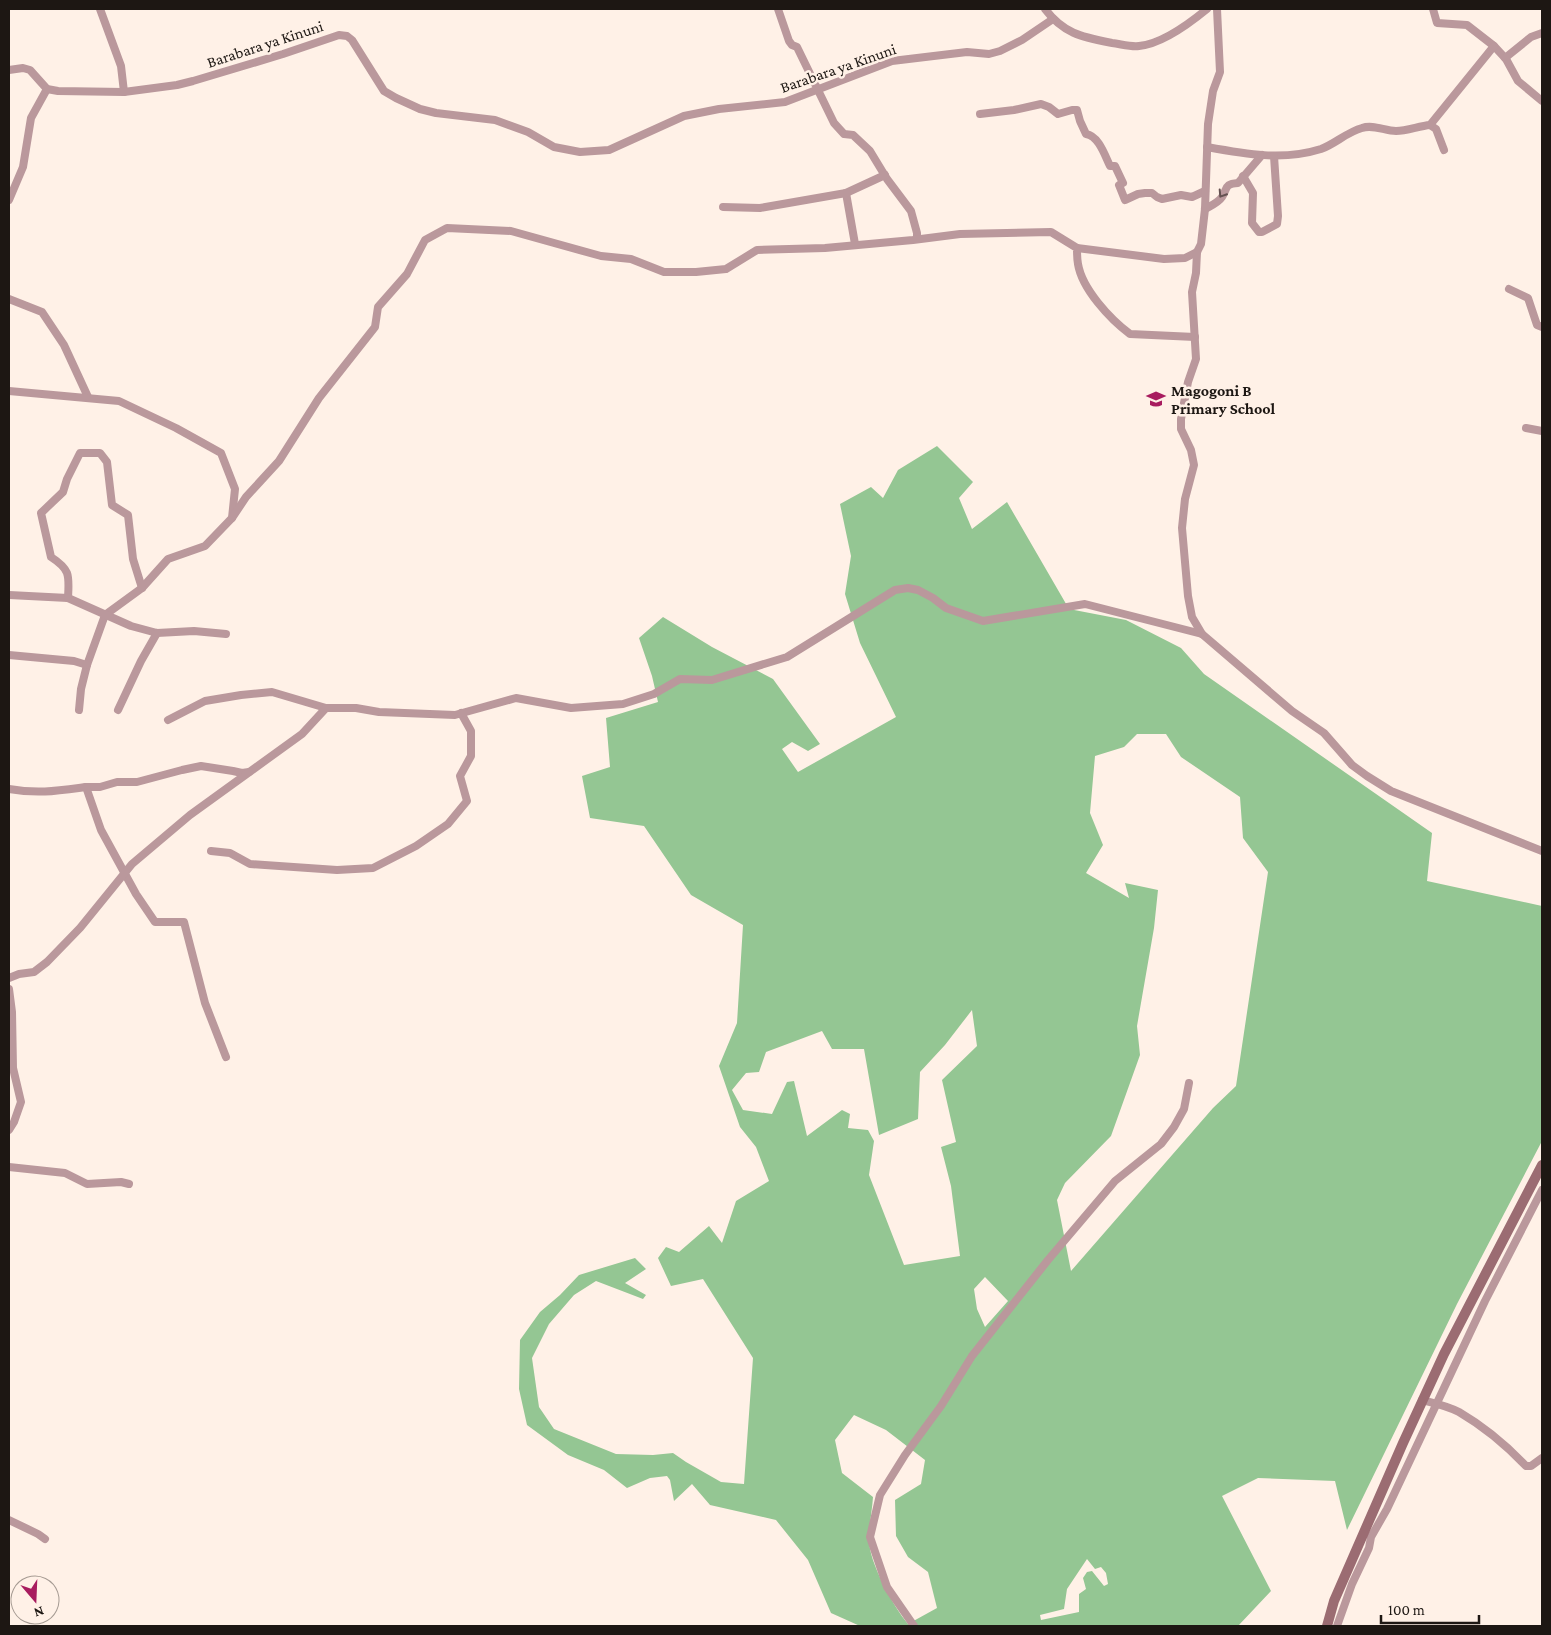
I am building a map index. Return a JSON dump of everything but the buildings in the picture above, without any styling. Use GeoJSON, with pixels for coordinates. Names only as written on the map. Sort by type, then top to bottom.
{"type":"FeatureCollection","features":[{"type":"Feature","properties":{"kind":"main road"},"geometry":{"type":"LineString","coordinates":[[1327,1626],[1334,1601],[1422,1400],[1542,1164]]}},
{"type":"Feature","properties":{"kind":"street"},"geometry":{"type":"LineString","coordinates":[[100,9],[121,66],[124,92]]}},
{"type":"Feature","properties":{"kind":"street"},"geometry":{"type":"LineString","coordinates":[[778,9],[789,41],[797,48],[834,124],[844,134],[853,135],[870,151],[911,211],[917,239]]}},
{"type":"Feature","properties":{"kind":"street"},"geometry":{"type":"LineString","coordinates":[[1045,9],[1059,26],[1083,37],[1130,46],[1139,46],[1170,34],[1193,21],[1207,9]]}},
{"type":"Feature","properties":{"kind":"street"},"geometry":{"type":"LineString","coordinates":[[1217,9],[1220,72],[1213,91],[1207,147],[1205,209],[1192,292],[1196,359],[1188,382],[1181,418],[1181,429],[1191,450],[1194,465],[1185,499],[1182,528],[1188,596],[1192,617],[1202,634],[1292,711],[1324,733],[1352,765],[1367,776],[1391,791],[1542,851]]}},
{"type":"Feature","properties":{"kind":"street"},"geometry":{"type":"LineString","coordinates":[[1433,9],[1437,23],[1467,25],[1494,46],[1505,58],[1518,81],[1542,100]]}},
{"type":"Feature","properties":{"kind":"street","name":"Barabara ya Kinuni"},"geometry":{"type":"LineString","coordinates":[[47,89],[58,91],[124,92],[185,83],[339,35],[347,36],[352,40],[384,91],[420,109],[436,113],[495,120],[528,132],[554,147],[580,152],[609,150],[684,116],[719,108],[785,102],[892,61],[967,52],[989,54],[1000,51],[1022,40],[1053,19]]}},
{"type":"Feature","properties":{"kind":"street"},"geometry":{"type":"LineString","coordinates":[[1505,58],[1531,37],[1542,33]]}},
{"type":"Feature","properties":{"kind":"street"},"geometry":{"type":"LineString","coordinates":[[1207,147],[1262,155],[1292,156],[1323,148],[1346,134],[1363,127],[1376,127],[1396,131],[1430,125],[1494,46]]}},
{"type":"Feature","properties":{"kind":"street"},"geometry":{"type":"LineString","coordinates":[[9,70],[23,68],[30,70],[47,89],[31,118],[23,167],[9,200]]}},
{"type":"Feature","properties":{"kind":"street"},"geometry":{"type":"LineString","coordinates":[[980,114],[1014,110],[1041,104],[1058,114],[1077,110],[1086,134],[1089,134],[1096,140],[1110,166],[1114,166],[1123,183],[1119,185],[1125,200],[1144,193],[1152,193],[1162,199],[1181,195],[1192,197],[1205,191]]}},
{"type":"Feature","properties":{"kind":"street"},"geometry":{"type":"LineString","coordinates":[[1430,125],[1436,129],[1444,150]]}},
{"type":"Feature","properties":{"kind":"street"},"geometry":{"type":"LineString","coordinates":[[1205,209],[1222,198],[1226,187],[1230,184],[1238,183],[1262,155]]}},
{"type":"Feature","properties":{"kind":"street"},"geometry":{"type":"LineString","coordinates":[[1243,176],[1253,193],[1252,224],[1258,232],[1262,232],[1277,224],[1274,156]]}},
{"type":"Feature","properties":{"kind":"street"},"geometry":{"type":"LineString","coordinates":[[723,207],[760,208],[846,193],[885,175]]}},
{"type":"Feature","properties":{"kind":"street"},"geometry":{"type":"LineString","coordinates":[[846,193],[855,244]]}},
{"type":"Feature","properties":{"kind":"street"},"geometry":{"type":"LineString","coordinates":[[79,710],[81,689],[87,665],[106,615],[142,588],[168,559],[205,546],[232,518],[246,497],[279,461],[319,398],[375,327],[378,308],[408,274],[425,240],[447,228],[511,231],[601,256],[631,259],[664,272],[696,272],[726,269],[756,250],[825,248],[960,234],[1051,232],[1076,248],[1164,259],[1185,258],[1197,252]]}},
{"type":"Feature","properties":{"kind":"street"},"geometry":{"type":"LineString","coordinates":[[1076,248],[1078,265],[1088,290],[1106,313],[1124,330],[1130,334],[1195,337]]}},
{"type":"Feature","properties":{"kind":"street"},"geometry":{"type":"LineString","coordinates":[[1509,289],[1528,298],[1537,325],[1542,327]]}},
{"type":"Feature","properties":{"kind":"street"},"geometry":{"type":"LineString","coordinates":[[9,299],[42,312],[64,345],[88,397]]}},
{"type":"Feature","properties":{"kind":"street"},"geometry":{"type":"LineString","coordinates":[[9,391],[119,401],[176,428],[221,453],[235,489],[232,518]]}},
{"type":"Feature","properties":{"kind":"street"},"geometry":{"type":"LineString","coordinates":[[1526,428],[1542,430]]}},
{"type":"Feature","properties":{"kind":"street"},"geometry":{"type":"LineString","coordinates":[[68,598],[69,576],[62,564],[51,557],[41,513],[63,492],[67,479],[80,453],[100,453],[107,462],[112,505],[128,515],[133,559],[142,588]]}},
{"type":"Feature","properties":{"kind":"street"},"geometry":{"type":"LineString","coordinates":[[168,720],[204,701],[272,692],[326,708],[356,708],[379,712],[456,715],[516,698],[571,708],[623,704],[654,694],[680,679],[712,680],[787,657],[895,590],[908,588],[923,592],[946,608],[983,621],[1085,604],[1202,634]]}},
{"type":"Feature","properties":{"kind":"street"},"geometry":{"type":"LineString","coordinates":[[9,595],[68,598],[131,626],[157,633],[194,631],[226,634]]}},
{"type":"Feature","properties":{"kind":"street"},"geometry":{"type":"LineString","coordinates":[[118,710],[141,661],[157,633]]}},
{"type":"Feature","properties":{"kind":"street"},"geometry":{"type":"LineString","coordinates":[[9,655],[74,661],[87,665]]}},
{"type":"Feature","properties":{"kind":"street"},"geometry":{"type":"LineString","coordinates":[[9,978],[18,974],[34,972],[47,962],[80,928],[132,864],[190,815],[302,734],[326,708]]}},
{"type":"Feature","properties":{"kind":"street"},"geometry":{"type":"LineString","coordinates":[[211,851],[230,852],[250,864],[337,870],[373,868],[416,846],[448,824],[467,801],[460,776],[471,756],[471,731],[461,713]]}},
{"type":"Feature","properties":{"kind":"street"},"geometry":{"type":"LineString","coordinates":[[9,789],[30,793],[100,787],[117,782],[137,782],[201,766],[242,773],[251,772]]}},
{"type":"Feature","properties":{"kind":"street"},"geometry":{"type":"LineString","coordinates":[[86,787],[102,830],[136,894],[155,922],[184,922],[205,1003],[226,1057]]}},
{"type":"Feature","properties":{"kind":"street"},"geometry":{"type":"LineString","coordinates":[[9,989],[12,1012],[13,1068],[21,1102],[9,1130]]}},
{"type":"Feature","properties":{"kind":"street"},"geometry":{"type":"LineString","coordinates":[[914,1626],[887,1587],[870,1537],[880,1495],[905,1455],[941,1406],[972,1356],[1037,1274],[1115,1182],[1161,1144],[1174,1127],[1184,1109],[1189,1083]]}},
{"type":"Feature","properties":{"kind":"street"},"geometry":{"type":"LineString","coordinates":[[9,1167],[65,1173],[87,1184],[121,1182],[129,1184]]}},
{"type":"Feature","properties":{"kind":"street"},"geometry":{"type":"LineString","coordinates":[[1337,1626],[1352,1584],[1369,1548],[1371,1537],[1387,1509],[1489,1292],[1520,1230],[1530,1217],[1542,1190]]}},
{"type":"Feature","properties":{"kind":"street"},"geometry":{"type":"LineString","coordinates":[[1422,1400],[1436,1403],[1458,1412],[1495,1439],[1526,1466],[1531,1466],[1542,1458]]}},
{"type":"Feature","properties":{"kind":"street"},"geometry":{"type":"LineString","coordinates":[[9,1520],[45,1539]]}},
{"type":"Feature","properties":{"kind":"green space"},"geometry":{"type":"Polygon","coordinates":[[[937,446],[973,482],[959,498],[972,529],[1007,502],[1069,609],[1126,620],[1181,648],[1204,674],[1432,833],[1427,881],[1542,906],[1542,1141],[1457,1304],[1347,1530],[1335,1481],[1258,1478],[1222,1496],[1271,1591],[1238,1626],[860,1626],[831,1613],[808,1560],[776,1520],[710,1505],[692,1484],[674,1501],[670,1480],[667,1476],[650,1478],[627,1488],[604,1470],[568,1455],[527,1425],[519,1389],[520,1340],[540,1312],[579,1275],[635,1258],[646,1269],[625,1283],[646,1295],[643,1299],[596,1281],[574,1295],[549,1324],[532,1358],[539,1407],[554,1429],[616,1454],[653,1455],[673,1453],[721,1482],[744,1484],[753,1358],[703,1279],[671,1286],[658,1258],[666,1247],[679,1252],[709,1226],[722,1243],[736,1201],[769,1181],[756,1147],[740,1127],[719,1066],[737,1023],[743,925],[691,895],[644,826],[590,818],[582,776],[610,767],[606,718],[658,702],[652,676],[639,638],[663,617],[712,647],[773,679],[820,744],[808,751],[792,742],[782,749],[798,772],[896,717],[860,643],[845,594],[851,556],[840,504],[871,487],[883,498],[898,470],[937,446]],[[1137,734],[1124,747],[1095,756],[1090,813],[1103,845],[1086,873],[1129,898],[1125,883],[1158,890],[1154,928],[1137,1026],[1140,1055],[1111,1136],[1065,1183],[1057,1200],[1071,1271],[1213,1108],[1236,1086],[1268,872],[1243,838],[1240,797],[1181,757],[1166,734],[1137,734]],[[972,1010],[945,1045],[920,1072],[918,1119],[879,1135],[864,1049],[832,1049],[822,1031],[766,1052],[759,1072],[746,1073],[732,1090],[743,1110],[772,1114],[787,1082],[794,1081],[807,1136],[842,1110],[850,1114],[848,1128],[868,1130],[874,1141],[869,1175],[904,1265],[960,1256],[951,1186],[941,1147],[956,1142],[942,1080],[977,1046],[972,1010]],[[985,1277],[974,1289],[977,1309],[985,1327],[1008,1301],[985,1277]],[[854,1415],[835,1440],[842,1473],[873,1497],[869,1535],[870,1549],[877,1572],[902,1616],[908,1624],[937,1608],[928,1572],[908,1557],[896,1536],[895,1500],[921,1484],[925,1460],[886,1430],[854,1415]],[[1087,1559],[1067,1589],[1064,1609],[1040,1615],[1041,1620],[1079,1612],[1079,1594],[1086,1589],[1083,1578],[1087,1572],[1092,1571],[1104,1586],[1108,1584],[1106,1573],[1101,1567],[1095,1569],[1087,1559]]]}},
{"type":"Feature","properties":{"kind":"place","name":"Magogoni B Primary School"},"geometry":{"type":"Point","coordinates":[1156,399]}}]}
